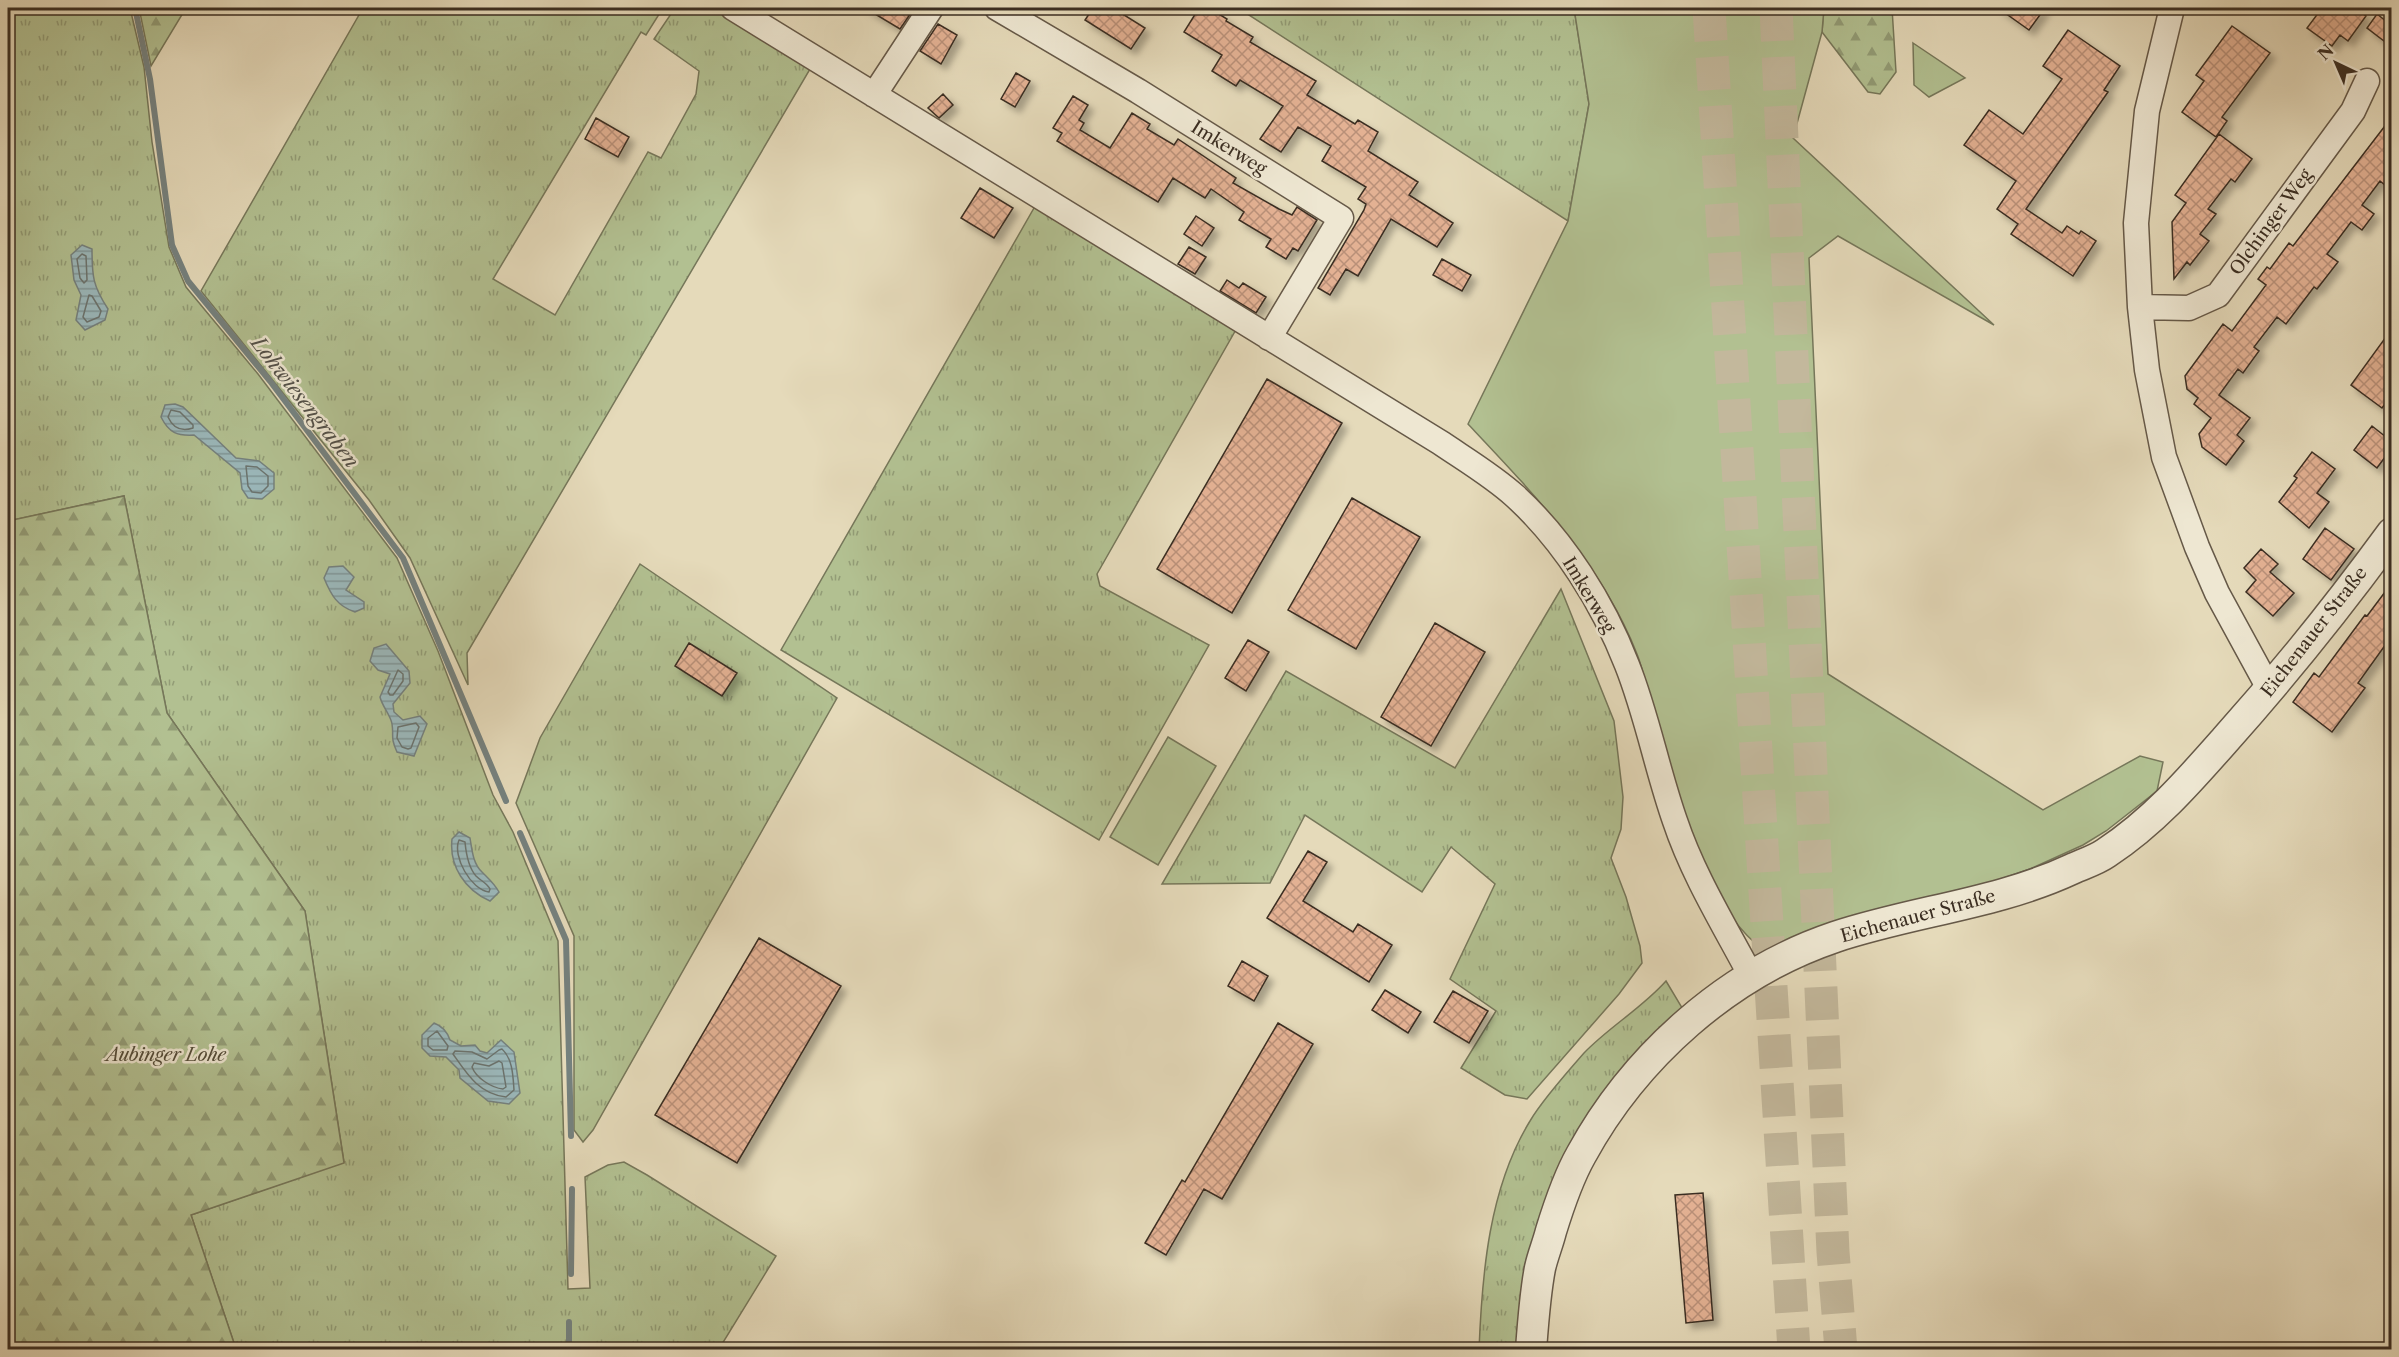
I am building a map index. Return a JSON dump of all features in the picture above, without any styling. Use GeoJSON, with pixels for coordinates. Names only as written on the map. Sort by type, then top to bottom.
{"type":"FeatureCollection","features":[{"type":"Feature","properties":{"kind":"street","name":"Imkerweg"},"geometry":{"type":"LineString","coordinates":[[733,8],[1479,468],[1515,495],[1550,533],[1578,572],[1603,613],[1628,666],[1675,822],[1692,862],[1751,976]]}},
{"type":"Feature","properties":{"kind":"street"},"geometry":{"type":"LineString","coordinates":[[874,95],[931,8]]}},
{"type":"Feature","properties":{"kind":"street","name":"Imkerweg"},"geometry":{"type":"LineString","coordinates":[[997,8],[1138,91],[1341,218],[1269,338]]}},
{"type":"Feature","properties":{"kind":"street"},"geometry":{"type":"LineString","coordinates":[[2172,8],[2147,111],[2136,223],[2140,307],[2147,370],[2164,457],[2217,593],[2265,681],[2272,688]]}},
{"type":"Feature","properties":{"kind":"street","name":"Olchinger Weg"},"geometry":{"type":"LineString","coordinates":[[2140,307],[2189,308],[2218,295],[2353,111],[2367,81]]}},
{"type":"Feature","properties":{"kind":"street","name":"Eichenauer Straße"},"geometry":{"type":"LineString","coordinates":[[1531,1350],[1540,1266],[1559,1205],[1580,1157],[1606,1114],[1636,1074],[1707,1008],[1751,976],[1803,950],[1836,937],[2041,884],[2103,855],[2149,822],[2179,792],[2272,688],[2391,532]]}},
{"type":"Feature","properties":{"kind":"green space"},"geometry":{"type":"Polygon","coordinates":[[[8,8],[130,8],[144,67],[152,142],[169,247],[186,287],[258,374],[397,558],[438,651],[493,795],[513,832],[558,941],[568,1289],[590,1288],[585,1177],[608,1165],[624,1162],[776,1256],[719,1349],[236,1349],[191,1215],[344,1162],[305,911],[167,713],[124,496],[8,521],[8,8]]]}},
{"type":"Feature","properties":{"kind":"green space"},"geometry":{"type":"Polygon","coordinates":[[[139,8],[186,8],[151,66],[139,8]]]}},
{"type":"Feature","properties":{"kind":"green space"},"geometry":{"type":"Polygon","coordinates":[[[363,8],[663,8],[646,35],[641,32],[493,279],[555,315],[648,152],[661,158],[696,94],[699,71],[654,39],[675,8],[724,8],[813,64],[467,653],[468,685],[410,558],[369,500],[201,291],[363,8]]]}},
{"type":"Feature","properties":{"kind":"green space"},"geometry":{"type":"Polygon","coordinates":[[[1238,8],[1574,8],[1589,104],[1568,221],[1238,8]]]}},
{"type":"Feature","properties":{"kind":"green space"},"geometry":{"type":"Polygon","coordinates":[[[1574,8],[1824,8],[1822,32],[1793,138],[1994,325],[1838,236],[1809,258],[1828,674],[2043,810],[2140,756],[2163,762],[2157,791],[2106,831],[2083,845],[2030,869],[1767,953],[1742,930],[1722,903],[1705,872],[1691,838],[1641,666],[1622,621],[1605,589],[1585,559],[1541,503],[1468,424],[1568,221],[1589,104],[1574,8]]]}},
{"type":"Feature","properties":{"kind":"green space"},"geometry":{"type":"Polygon","coordinates":[[[1824,8],[1892,8],[1896,72],[1880,94],[1868,92],[1822,32],[1824,8]]]}},
{"type":"Feature","properties":{"kind":"green space"},"geometry":{"type":"Polygon","coordinates":[[[1913,43],[1965,78],[1929,97],[1914,85],[1913,43]]]}},
{"type":"Feature","properties":{"kind":"green space"},"geometry":{"type":"Polygon","coordinates":[[[1038,201],[1238,326],[1097,574],[1100,586],[1209,645],[1099,840],[781,650],[1038,201]]]}},
{"type":"Feature","properties":{"kind":"green space","name":"Aubinger Lohe"},"geometry":{"type":"Polygon","coordinates":[[[124,496],[167,713],[305,911],[344,1163],[191,1215],[236,1349],[8,1349],[8,521],[124,496]]]}},
{"type":"Feature","properties":{"kind":"green space"},"geometry":{"type":"Polygon","coordinates":[[[640,564],[837,698],[593,1130],[583,1142],[574,1130],[574,936],[516,803],[540,738],[640,564]]]}},
{"type":"Feature","properties":{"kind":"green space"},"geometry":{"type":"Polygon","coordinates":[[[1561,589],[1614,721],[1623,797],[1621,829],[1611,858],[1626,897],[1640,946],[1642,963],[1619,994],[1527,1099],[1505,1095],[1461,1068],[1496,1011],[1450,979],[1495,884],[1451,847],[1422,892],[1305,815],[1270,883],[1162,884],[1286,671],[1455,768],[1561,589]]]}},
{"type":"Feature","properties":{"kind":"green space"},"geometry":{"type":"Polygon","coordinates":[[[1168,737],[1216,766],[1158,865],[1110,837],[1168,737]]]}},
{"type":"Feature","properties":{"kind":"green space"},"geometry":{"type":"Polygon","coordinates":[[[1666,981],[1684,1011],[1629,1064],[1519,1349],[1479,1350],[1482,1291],[1490,1232],[1505,1174],[1516,1147],[1541,1105],[1584,1053],[1666,981]]]}},
{"type":"Feature","properties":{"kind":"water"},"geometry":{"type":"Polygon","coordinates":[[[82,245],[92,249],[94,281],[108,309],[105,320],[85,330],[76,320],[81,295],[74,280],[71,255],[82,245]]]}},
{"type":"Feature","properties":{"kind":"water"},"geometry":{"type":"Polygon","coordinates":[[[175,404],[183,407],[236,458],[259,461],[274,473],[274,489],[262,499],[248,498],[242,489],[240,473],[194,435],[178,434],[167,427],[161,417],[165,405],[175,404]]]}},
{"type":"Feature","properties":{"kind":"water"},"geometry":{"type":"Polygon","coordinates":[[[343,566],[354,577],[346,590],[364,602],[364,608],[355,612],[344,607],[335,599],[324,578],[329,567],[343,566]]]}},
{"type":"Feature","properties":{"kind":"water"},"geometry":{"type":"Polygon","coordinates":[[[386,644],[409,671],[410,683],[393,704],[394,712],[403,720],[420,716],[427,724],[414,756],[397,752],[391,721],[380,697],[390,674],[378,670],[370,661],[374,648],[386,644]]]}},
{"type":"Feature","properties":{"kind":"water"},"geometry":{"type":"Polygon","coordinates":[[[459,832],[470,838],[473,856],[479,869],[499,892],[490,901],[466,884],[456,868],[452,839],[459,832]]]}},
{"type":"Feature","properties":{"kind":"water"},"geometry":{"type":"Polygon","coordinates":[[[434,1023],[444,1029],[450,1040],[461,1046],[475,1045],[480,1051],[487,1053],[501,1040],[514,1052],[520,1093],[509,1104],[488,1101],[460,1078],[459,1070],[446,1057],[430,1056],[422,1048],[422,1035],[434,1023]]]}},
{"type":"Feature","properties":{"kind":"building"},"geometry":{"type":"Polygon","coordinates":[[[865,8],[909,8],[913,10],[900,29],[865,8]]]}},
{"type":"Feature","properties":{"kind":"building"},"geometry":{"type":"Polygon","coordinates":[[[1093,8],[1113,8],[1145,28],[1131,49],[1085,20],[1093,8]]]}},
{"type":"Feature","properties":{"kind":"building"},"geometry":{"type":"Polygon","coordinates":[[[1199,8],[1209,8],[1227,19],[1226,21],[1253,37],[1250,42],[1316,81],[1307,95],[1355,124],[1358,120],[1378,132],[1368,151],[1418,182],[1409,195],[1453,223],[1437,247],[1391,219],[1358,276],[1346,269],[1330,295],[1318,288],[1364,210],[1366,204],[1358,199],[1366,187],[1322,161],[1331,146],[1298,127],[1281,152],[1260,139],[1283,106],[1240,80],[1236,86],[1212,71],[1222,55],[1184,32],[1199,8]]]}},
{"type":"Feature","properties":{"kind":"building"},"geometry":{"type":"Polygon","coordinates":[[[1998,8],[2045,8],[2029,30],[1998,8]]]}},
{"type":"Feature","properties":{"kind":"building"},"geometry":{"type":"Polygon","coordinates":[[[2322,8],[2354,8],[2366,16],[2348,41],[2340,35],[2332,46],[2307,28],[2322,8]]]}},
{"type":"Feature","properties":{"kind":"building"},"geometry":{"type":"Polygon","coordinates":[[[2377,14],[2391,25],[2391,31],[2384,41],[2367,28],[2377,14]]]}},
{"type":"Feature","properties":{"kind":"building"},"geometry":{"type":"Polygon","coordinates":[[[938,24],[957,35],[941,64],[920,51],[938,24]]]}},
{"type":"Feature","properties":{"kind":"building"},"geometry":{"type":"Polygon","coordinates":[[[2232,26],[2270,53],[2222,117],[2227,121],[2216,137],[2182,112],[2204,81],[2196,75],[2232,26]]]}},
{"type":"Feature","properties":{"kind":"building"},"geometry":{"type":"Polygon","coordinates":[[[2068,30],[2120,66],[2104,90],[2108,92],[2026,209],[2062,233],[2067,226],[2079,234],[2081,231],[2096,241],[2073,276],[2011,234],[2018,224],[1997,209],[2016,181],[1964,145],[1989,110],[2023,134],[2062,79],[2043,66],[2068,30]]]}},
{"type":"Feature","properties":{"kind":"building"},"geometry":{"type":"Polygon","coordinates":[[[1016,73],[1030,81],[1015,107],[1001,99],[1016,73]]]}},
{"type":"Feature","properties":{"kind":"building"},"geometry":{"type":"Polygon","coordinates":[[[943,94],[953,105],[939,118],[928,108],[943,94]]]}},
{"type":"Feature","properties":{"kind":"building"},"geometry":{"type":"Polygon","coordinates":[[[1073,96],[1088,105],[1079,120],[1084,123],[1080,130],[1110,148],[1132,113],[1150,124],[1147,129],[1174,145],[1178,139],[1236,178],[1233,183],[1292,215],[1297,207],[1317,220],[1298,251],[1293,248],[1286,259],[1266,247],[1271,239],[1239,220],[1244,212],[1211,189],[1205,198],[1173,178],[1158,202],[1057,141],[1062,133],[1053,128],[1073,96]]]}},
{"type":"Feature","properties":{"kind":"building"},"geometry":{"type":"Polygon","coordinates":[[[596,118],[629,137],[618,157],[585,139],[596,118]]]}},
{"type":"Feature","properties":{"kind":"building"},"geometry":{"type":"Polygon","coordinates":[[[2391,118],[2391,190],[2380,181],[2362,205],[2374,214],[2362,230],[2351,222],[2327,254],[2338,262],[2317,289],[2314,287],[2286,324],[2277,317],[2254,347],[2259,351],[2243,373],[2238,369],[2219,395],[2250,418],[2237,435],[2244,441],[2226,465],[2202,447],[2199,434],[2211,418],[2194,404],[2198,398],[2187,389],[2185,376],[2223,324],[2232,331],[2266,285],[2258,279],[2267,267],[2270,269],[2289,243],[2293,246],[2391,118]]]}},
{"type":"Feature","properties":{"kind":"building"},"geometry":{"type":"Polygon","coordinates":[[[2219,134],[2252,159],[2235,182],[2231,179],[2208,209],[2216,214],[2200,234],[2209,241],[2190,265],[2187,262],[2174,279],[2172,222],[2186,203],[2175,195],[2219,134]]]}},
{"type":"Feature","properties":{"kind":"building"},"geometry":{"type":"Polygon","coordinates":[[[980,188],[1013,208],[994,238],[961,218],[980,188]]]}},
{"type":"Feature","properties":{"kind":"building"},"geometry":{"type":"Polygon","coordinates":[[[1196,216],[1214,228],[1202,246],[1184,234],[1196,216]]]}},
{"type":"Feature","properties":{"kind":"building"},"geometry":{"type":"Polygon","coordinates":[[[1189,247],[1206,257],[1195,274],[1178,264],[1189,247]]]}},
{"type":"Feature","properties":{"kind":"building"},"geometry":{"type":"Polygon","coordinates":[[[1442,259],[1471,275],[1462,291],[1433,275],[1442,259]]]}},
{"type":"Feature","properties":{"kind":"building"},"geometry":{"type":"Polygon","coordinates":[[[1227,280],[1239,288],[1243,283],[1266,297],[1256,313],[1220,291],[1227,280]]]}},
{"type":"Feature","properties":{"kind":"building"},"geometry":{"type":"Polygon","coordinates":[[[2391,330],[2391,396],[2382,408],[2351,385],[2391,330]]]}},
{"type":"Feature","properties":{"kind":"building"},"geometry":{"type":"Polygon","coordinates":[[[1267,379],[1342,423],[1232,613],[1157,569],[1267,379]]]}},
{"type":"Feature","properties":{"kind":"building"},"geometry":{"type":"Polygon","coordinates":[[[2372,426],[2391,441],[2391,449],[2377,468],[2354,450],[2372,426]]]}},
{"type":"Feature","properties":{"kind":"building"},"geometry":{"type":"Polygon","coordinates":[[[2312,452],[2335,469],[2317,493],[2329,502],[2309,528],[2279,502],[2297,478],[2294,476],[2312,452]]]}},
{"type":"Feature","properties":{"kind":"building"},"geometry":{"type":"Polygon","coordinates":[[[1352,498],[1420,537],[1356,649],[1288,610],[1352,498]]]}},
{"type":"Feature","properties":{"kind":"building"},"geometry":{"type":"Polygon","coordinates":[[[2325,528],[2354,549],[2331,580],[2303,559],[2325,528]]]}},
{"type":"Feature","properties":{"kind":"building"},"geometry":{"type":"Polygon","coordinates":[[[2261,549],[2278,564],[2270,572],[2294,593],[2273,616],[2246,592],[2256,580],[2244,568],[2261,549]]]}},
{"type":"Feature","properties":{"kind":"building"},"geometry":{"type":"Polygon","coordinates":[[[2391,584],[2391,637],[2358,683],[2365,688],[2332,732],[2293,702],[2314,673],[2319,677],[2391,584]]]}},
{"type":"Feature","properties":{"kind":"building"},"geometry":{"type":"Polygon","coordinates":[[[1435,623],[1485,652],[1431,746],[1381,717],[1435,623]]]}},
{"type":"Feature","properties":{"kind":"building"},"geometry":{"type":"Polygon","coordinates":[[[1248,640],[1269,652],[1246,691],[1225,678],[1248,640]]]}},
{"type":"Feature","properties":{"kind":"building"},"geometry":{"type":"Polygon","coordinates":[[[689,643],[737,673],[722,696],[675,666],[689,643]]]}},
{"type":"Feature","properties":{"kind":"building"},"geometry":{"type":"Polygon","coordinates":[[[1308,851],[1327,862],[1303,901],[1353,932],[1358,924],[1392,945],[1369,982],[1267,918],[1308,851]]]}},
{"type":"Feature","properties":{"kind":"building"},"geometry":{"type":"Polygon","coordinates":[[[759,938],[841,986],[737,1163],[655,1115],[759,938]]]}},
{"type":"Feature","properties":{"kind":"building"},"geometry":{"type":"Polygon","coordinates":[[[1242,961],[1268,976],[1254,1001],[1228,986],[1242,961]]]}},
{"type":"Feature","properties":{"kind":"building"},"geometry":{"type":"Polygon","coordinates":[[[1385,990],[1421,1012],[1408,1033],[1372,1010],[1385,990]]]}},
{"type":"Feature","properties":{"kind":"building"},"geometry":{"type":"Polygon","coordinates":[[[1453,991],[1488,1011],[1469,1043],[1434,1022],[1453,991]]]}},
{"type":"Feature","properties":{"kind":"building"},"geometry":{"type":"Polygon","coordinates":[[[1278,1023],[1313,1044],[1222,1199],[1204,1189],[1166,1255],[1145,1243],[1182,1180],[1185,1182],[1278,1023]]]}},
{"type":"Feature","properties":{"kind":"building"},"geometry":{"type":"Polygon","coordinates":[[[1703,1193],[1713,1320],[1686,1323],[1675,1195],[1703,1193]]]}},
{"type":"Feature","properties":{"kind":"waterway","name":"Lohwiesengraben"},"geometry":{"type":"LineString","coordinates":[[135,8],[150,79],[172,245],[188,281],[270,381],[403,558],[506,801]]}},
{"type":"Feature","properties":{"kind":"waterway"},"geometry":{"type":"LineString","coordinates":[[520,833],[566,940],[571,1136]]}},
{"type":"Feature","properties":{"kind":"waterway"},"geometry":{"type":"LineString","coordinates":[[571,1274],[572,1189]]}},
{"type":"Feature","properties":{"kind":"waterway"},"geometry":{"type":"LineString","coordinates":[[569,1322],[569,1350]]}},
{"type":"Feature","properties":{"kind":"tunnel"},"geometry":{"type":"LineString","coordinates":[[1709,8],[1794,1350]]}},
{"type":"Feature","properties":{"kind":"tunnel"},"geometry":{"type":"LineString","coordinates":[[1776,8],[1833,1252],[1841,1350]]}}]}
